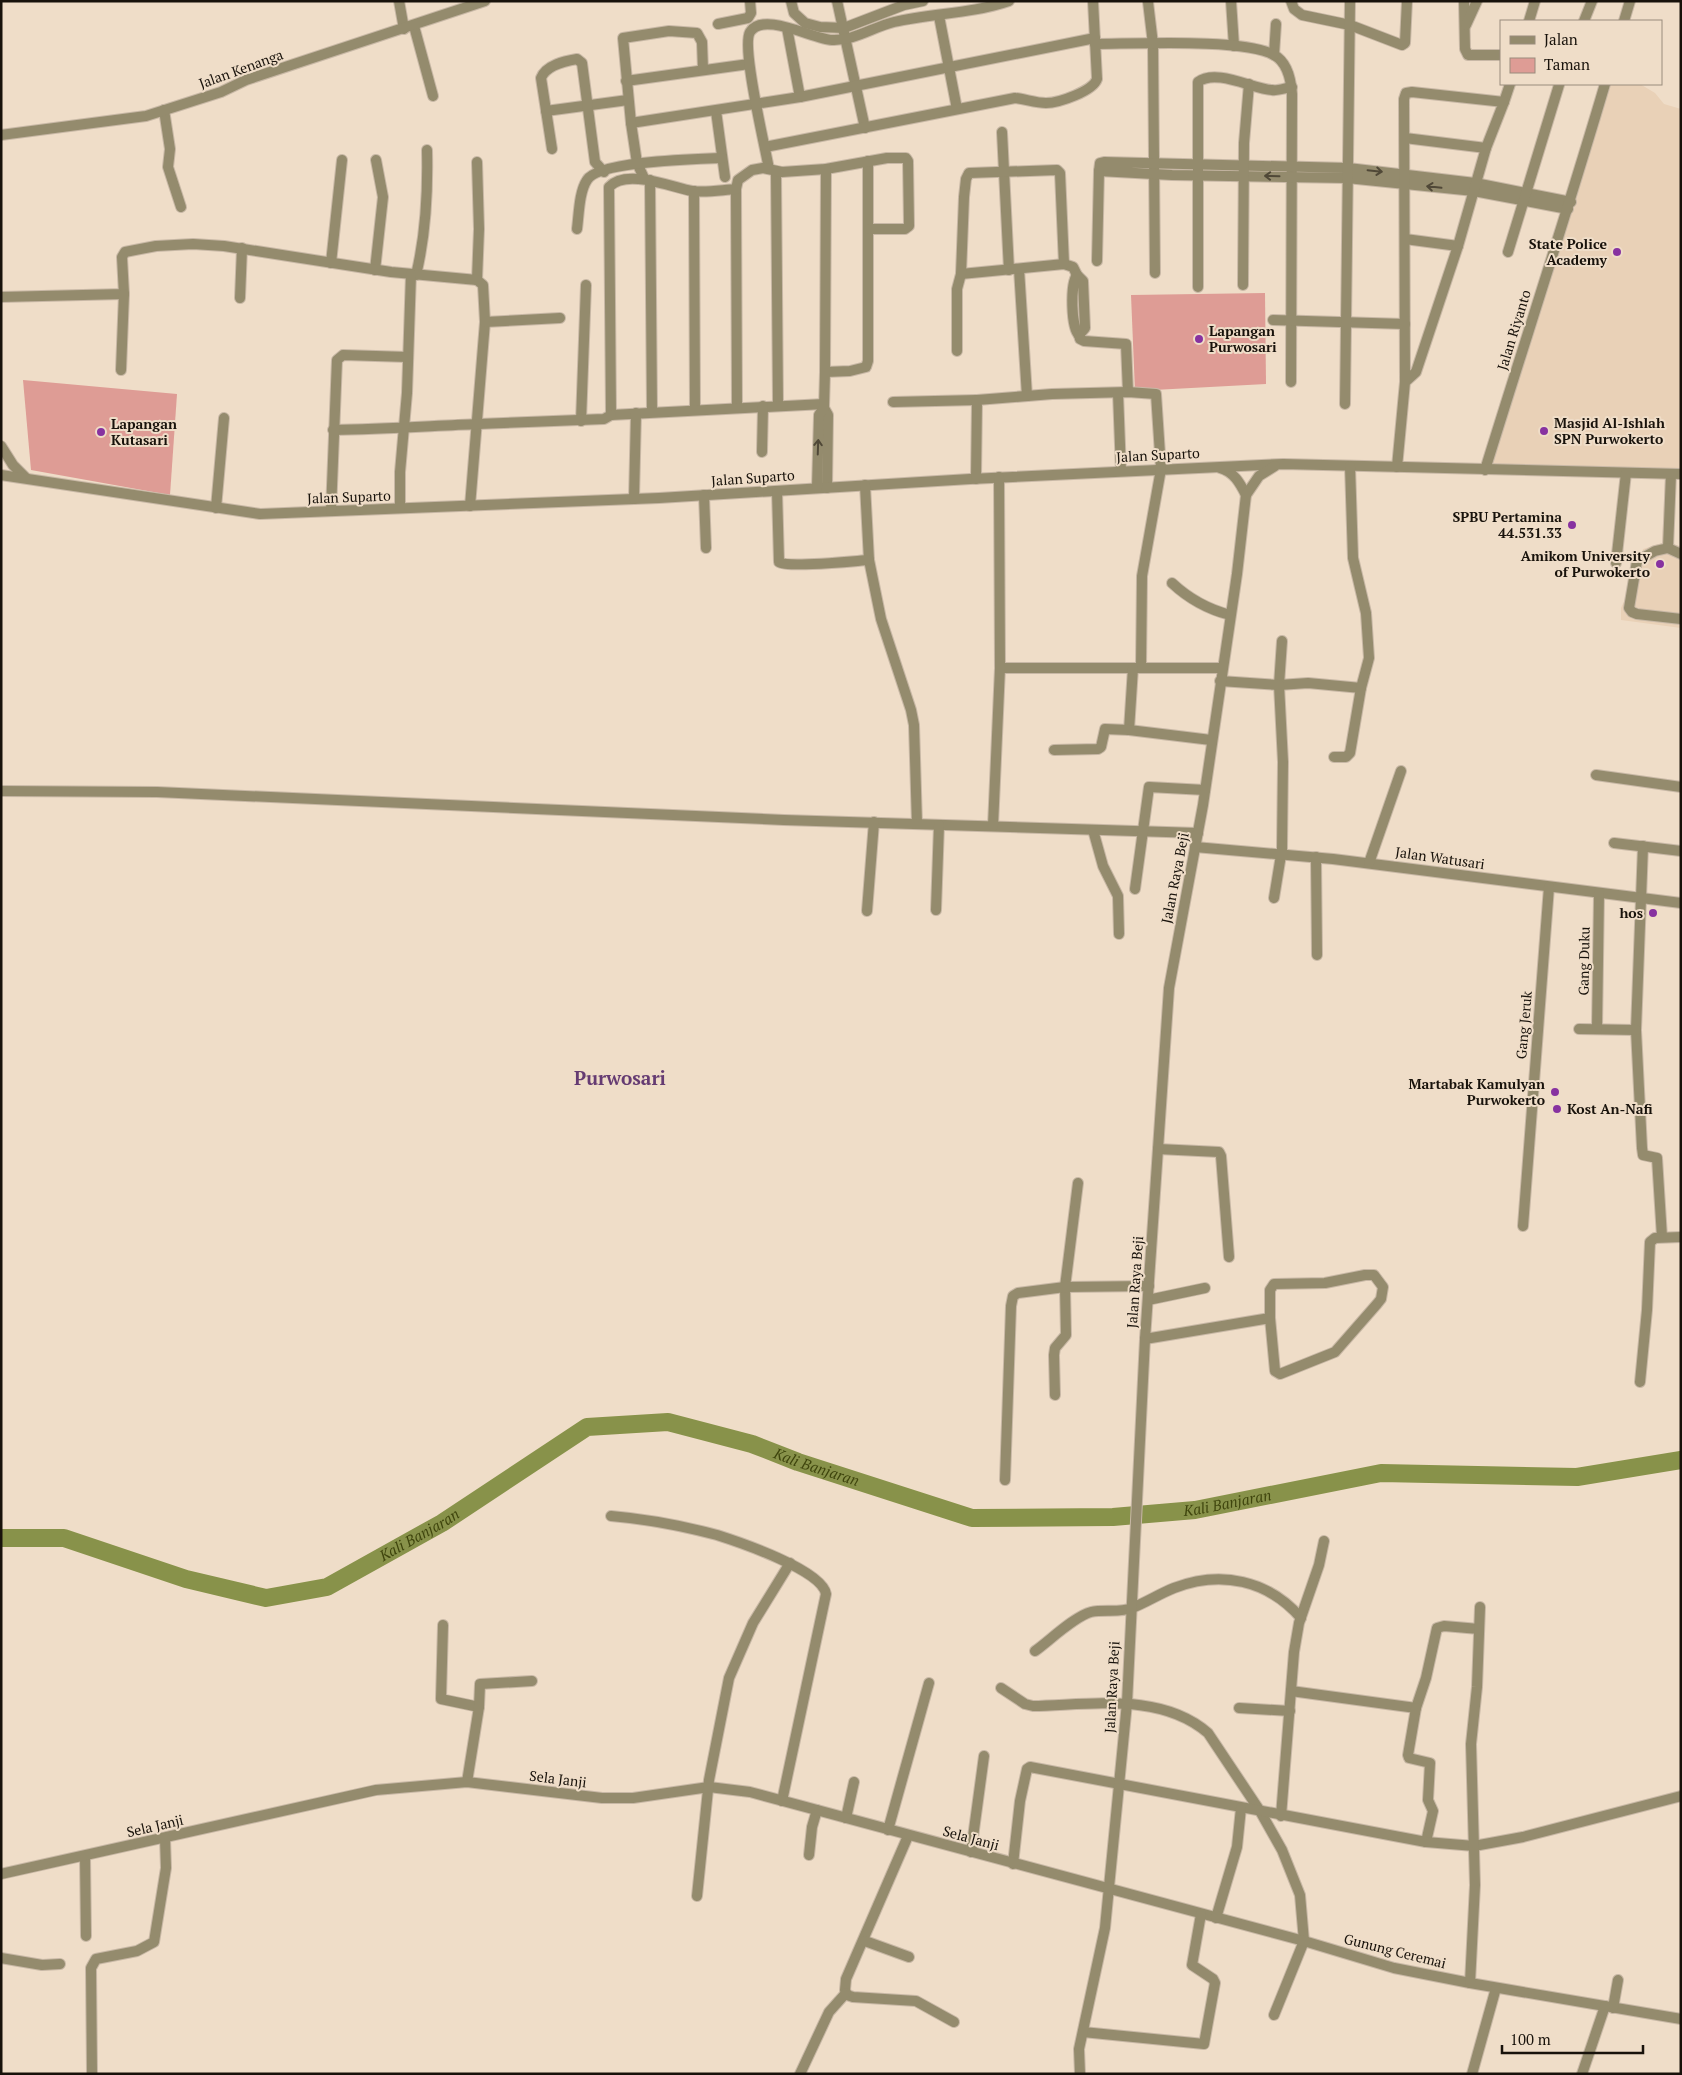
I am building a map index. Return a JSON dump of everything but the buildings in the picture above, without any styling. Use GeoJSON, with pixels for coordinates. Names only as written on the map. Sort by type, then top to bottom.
{"type":"FeatureCollection","features":[{"type":"Feature","properties":{"kind":"street"},"geometry":{"type":"LineString","coordinates":[[399,1],[433,96]]}},
{"type":"Feature","properties":{"kind":"street","name":"Jalan Kenanga"},"geometry":{"type":"LineString","coordinates":[[1,134],[146,116],[221,92],[246,80],[485,1]]}},
{"type":"Feature","properties":{"kind":"street"},"geometry":{"type":"LineString","coordinates":[[718,24],[748,18],[751,13],[750,1]]}},
{"type":"Feature","properties":{"kind":"street"},"geometry":{"type":"LineString","coordinates":[[792,1],[794,13],[805,22],[820,26],[844,28],[886,6],[923,1]]}},
{"type":"Feature","properties":{"kind":"street"},"geometry":{"type":"LineString","coordinates":[[837,1],[865,128]]}},
{"type":"Feature","properties":{"kind":"street"},"geometry":{"type":"LineString","coordinates":[[778,405],[773,170],[765,147],[749,64],[748,36],[752,29],[772,24],[817,38],[846,40],[896,22],[984,10],[1009,1]]}},
{"type":"Feature","properties":{"kind":"street"},"geometry":{"type":"LineString","coordinates":[[765,147],[1015,98],[1045,103],[1063,100],[1080,92],[1096,82],[1097,79],[1093,1]]}},
{"type":"Feature","properties":{"kind":"street"},"geometry":{"type":"LineString","coordinates":[[1231,1],[1234,46]]}},
{"type":"Feature","properties":{"kind":"street"},"geometry":{"type":"LineString","coordinates":[[1345,404],[1350,1]]}},
{"type":"Feature","properties":{"kind":"street"},"geometry":{"type":"LineString","coordinates":[[1292,5],[1302,15],[1350,26],[1402,45],[1405,43],[1407,36],[1407,1]]}},
{"type":"Feature","properties":{"kind":"street"},"geometry":{"type":"LineString","coordinates":[[1464,1],[1465,49],[1468,55],[1500,55]]}},
{"type":"Feature","properties":{"kind":"street"},"geometry":{"type":"LineString","coordinates":[[1464,28],[1477,1]]}},
{"type":"Feature","properties":{"kind":"street"},"geometry":{"type":"LineString","coordinates":[[1529,20],[1535,1]]}},
{"type":"Feature","properties":{"kind":"street"},"geometry":{"type":"LineString","coordinates":[[1584,20],[1592,1]]}},
{"type":"Feature","properties":{"kind":"street"},"geometry":{"type":"LineString","coordinates":[[1624,20],[1630,1]]}},
{"type":"Feature","properties":{"kind":"street"},"geometry":{"type":"LineString","coordinates":[[1148,2],[1153,44],[1156,273]]}},
{"type":"Feature","properties":{"kind":"street"},"geometry":{"type":"LineString","coordinates":[[939,16],[957,109]]}},
{"type":"Feature","properties":{"kind":"street"},"geometry":{"type":"LineString","coordinates":[[1274,54],[1276,24]]}},
{"type":"Feature","properties":{"kind":"street"},"geometry":{"type":"LineString","coordinates":[[787,28],[800,97]]}},
{"type":"Feature","properties":{"kind":"street"},"geometry":{"type":"LineString","coordinates":[[652,412],[647,179],[637,162],[628,100],[623,38],[660,32],[697,33],[702,42],[703,70]]}},
{"type":"Feature","properties":{"kind":"street"},"geometry":{"type":"LineString","coordinates":[[631,122],[757,105],[1095,41],[1234,46],[1257,49],[1274,54],[1287,70],[1292,87],[1291,382]]}},
{"type":"Feature","properties":{"kind":"street"},"geometry":{"type":"LineString","coordinates":[[552,149],[541,85],[542,74],[554,65],[577,59],[582,63],[594,162],[604,172]]}},
{"type":"Feature","properties":{"kind":"street"},"geometry":{"type":"LineString","coordinates":[[626,81],[749,64]]}},
{"type":"Feature","properties":{"kind":"street"},"geometry":{"type":"LineString","coordinates":[[1198,287],[1198,82],[1205,78],[1233,79],[1271,90],[1292,87]]}},
{"type":"Feature","properties":{"kind":"street"},"geometry":{"type":"LineString","coordinates":[[1243,285],[1249,84]]}},
{"type":"Feature","properties":{"kind":"street"},"geometry":{"type":"LineString","coordinates":[[1405,382],[1416,372],[1458,246],[1486,148],[1510,85]]}},
{"type":"Feature","properties":{"kind":"street"},"geometry":{"type":"LineString","coordinates":[[1508,252],[1558,85]]}},
{"type":"Feature","properties":{"kind":"street","name":"Jalan Riyanto"},"geometry":{"type":"LineString","coordinates":[[1485,470],[1538,296],[1569,205],[1605,85]]}},
{"type":"Feature","properties":{"kind":"street"},"geometry":{"type":"LineString","coordinates":[[1396,467],[1405,382],[1404,99],[1406,93],[1412,92],[1504,102]]}},
{"type":"Feature","properties":{"kind":"street"},"geometry":{"type":"LineString","coordinates":[[546,111],[628,100]]}},
{"type":"Feature","properties":{"kind":"street"},"geometry":{"type":"LineString","coordinates":[[164,110],[170,149],[168,167],[180,207]]}},
{"type":"Feature","properties":{"kind":"street"},"geometry":{"type":"LineString","coordinates":[[716,111],[725,177]]}},
{"type":"Feature","properties":{"kind":"street"},"geometry":{"type":"LineString","coordinates":[[1002,132],[1004,172],[1027,396]]}},
{"type":"Feature","properties":{"kind":"street"},"geometry":{"type":"LineString","coordinates":[[1405,138],[1486,148]]}},
{"type":"Feature","properties":{"kind":"street"},"geometry":{"type":"LineString","coordinates":[[400,508],[400,472],[413,275],[423,239],[427,150]]}},
{"type":"Feature","properties":{"kind":"street"},"geometry":{"type":"LineString","coordinates":[[577,229],[587,180],[593,174],[637,162],[722,158]]}},
{"type":"Feature","properties":{"kind":"street"},"geometry":{"type":"LineString","coordinates":[[737,408],[736,189],[738,180],[752,170],[826,169],[887,158],[906,158],[908,161],[909,226],[905,229],[869,229]]}},
{"type":"Feature","properties":{"kind":"street"},"geometry":{"type":"LineString","coordinates":[[331,263],[342,160]]}},
{"type":"Feature","properties":{"kind":"street"},"geometry":{"type":"LineString","coordinates":[[375,270],[382,197],[376,160]]}},
{"type":"Feature","properties":{"kind":"street"},"geometry":{"type":"LineString","coordinates":[[825,372],[859,369],[866,367],[868,361],[868,161]]}},
{"type":"Feature","properties":{"kind":"street"},"geometry":{"type":"LineString","coordinates":[[477,162],[479,229],[477,280]]}},
{"type":"Feature","properties":{"kind":"street"},"geometry":{"type":"LineString","coordinates":[[822,488],[819,416],[824,406],[825,372],[826,169]]}},
{"type":"Feature","properties":{"kind":"street"},"geometry":{"type":"LineString","coordinates":[[1097,261],[1099,170],[1155,169],[1348,173],[1474,187],[1569,205]]}},
{"type":"Feature","properties":{"kind":"street"},"geometry":{"type":"LineString","coordinates":[[957,351],[957,289],[961,274],[967,176],[972,172],[1057,170],[1060,173],[1064,264]]}},
{"type":"Feature","properties":{"kind":"street"},"geometry":{"type":"LineString","coordinates":[[611,415],[609,187],[611,184],[630,179],[647,179],[694,191],[736,189]]}},
{"type":"Feature","properties":{"kind":"street"},"geometry":{"type":"LineString","coordinates":[[694,191],[695,409]]}},
{"type":"Feature","properties":{"kind":"street"},"geometry":{"type":"LineString","coordinates":[[1405,239],[1458,246]]}},
{"type":"Feature","properties":{"kind":"street"},"geometry":{"type":"LineString","coordinates":[[121,370],[124,294],[122,257],[125,252],[156,246],[193,244],[242,248],[413,275],[477,280],[483,285],[485,322],[470,506]]}},
{"type":"Feature","properties":{"kind":"street"},"geometry":{"type":"LineString","coordinates":[[240,298],[242,248]]}},
{"type":"Feature","properties":{"kind":"street"},"geometry":{"type":"LineString","coordinates":[[961,274],[1064,264],[1073,267],[1077,275],[1073,283],[1074,328],[1080,339],[1084,341],[1126,344],[1121,471]]}},
{"type":"Feature","properties":{"kind":"street"},"geometry":{"type":"LineString","coordinates":[[581,420],[586,285]]}},
{"type":"Feature","properties":{"kind":"street"},"geometry":{"type":"LineString","coordinates":[[1,297],[124,294]]}},
{"type":"Feature","properties":{"kind":"street"},"geometry":{"type":"LineString","coordinates":[[485,322],[560,318]]}},
{"type":"Feature","properties":{"kind":"street"},"geometry":{"type":"LineString","coordinates":[[1273,320],[1405,324]]}},
{"type":"Feature","properties":{"kind":"street"},"geometry":{"type":"LineString","coordinates":[[331,511],[336,365],[339,356],[408,357]]}},
{"type":"Feature","properties":{"kind":"street"},"geometry":{"type":"LineString","coordinates":[[893,402],[977,400],[1123,392],[1156,394],[1161,469],[1142,576],[1137,668],[1130,730]]}},
{"type":"Feature","properties":{"kind":"street"},"geometry":{"type":"LineString","coordinates":[[976,479],[977,400]]}},
{"type":"Feature","properties":{"kind":"street"},"geometry":{"type":"LineString","coordinates":[[333,430],[604,419],[611,415],[695,409],[778,405],[824,406]]}},
{"type":"Feature","properties":{"kind":"street"},"geometry":{"type":"LineString","coordinates":[[762,452],[763,406]]}},
{"type":"Feature","properties":{"kind":"street"},"geometry":{"type":"LineString","coordinates":[[634,499],[636,413]]}},
{"type":"Feature","properties":{"kind":"street"},"geometry":{"type":"LineString","coordinates":[[216,508],[224,418]]}},
{"type":"Feature","properties":{"kind":"street"},"geometry":{"type":"LineString","coordinates":[[1,446],[13,465],[26,478]]}},
{"type":"Feature","properties":{"kind":"street"},"geometry":{"type":"LineString","coordinates":[[1246,495],[1259,476],[1283,464]]}},
{"type":"Feature","properties":{"kind":"street","name":"Jalan Suparto"},"geometry":{"type":"LineString","coordinates":[[1,475],[260,514],[634,499],[1212,466],[1283,464],[1676,474]]}},
{"type":"Feature","properties":{"kind":"street"},"geometry":{"type":"LineString","coordinates":[[1212,466],[1232,474],[1240,482],[1246,495]]}},
{"type":"Feature","properties":{"kind":"street"},"geometry":{"type":"LineString","coordinates":[[1334,757],[1346,757],[1350,753],[1361,688],[1369,658],[1368,629],[1353,558],[1350,466]]}},
{"type":"Feature","properties":{"kind":"street"},"geometry":{"type":"LineString","coordinates":[[1616,563],[1626,473]]}},
{"type":"Feature","properties":{"kind":"street"},"geometry":{"type":"LineString","coordinates":[[1668,548],[1676,474]]}},
{"type":"Feature","properties":{"kind":"street"},"geometry":{"type":"LineString","coordinates":[[993,826],[1000,668],[1001,563],[999,477]]}},
{"type":"Feature","properties":{"kind":"street"},"geometry":{"type":"LineString","coordinates":[[865,485],[869,560],[881,619],[911,710],[916,756],[917,824]]}},
{"type":"Feature","properties":{"kind":"street"},"geometry":{"type":"LineString","coordinates":[[777,491],[779,562],[783,564],[799,564],[869,560]]}},
{"type":"Feature","properties":{"kind":"street"},"geometry":{"type":"LineString","coordinates":[[704,495],[706,548]]}},
{"type":"Feature","properties":{"kind":"street","name":"Jalan Raya Beji"},"geometry":{"type":"LineString","coordinates":[[1080,2074],[1080,2049],[1105,1928],[1127,1704],[1144,1339],[1169,988],[1205,790],[1246,495]]}},
{"type":"Feature","properties":{"kind":"street"},"geometry":{"type":"LineString","coordinates":[[1681,554],[1668,548],[1655,551],[1638,561],[1629,608],[1637,614],[1681,619]]}},
{"type":"Feature","properties":{"kind":"street"},"geometry":{"type":"LineString","coordinates":[[1172,583],[1196,602],[1209,609],[1230,615]]}},
{"type":"Feature","properties":{"kind":"street"},"geometry":{"type":"LineString","coordinates":[[1274,898],[1281,853],[1283,762],[1279,685],[1282,641]]}},
{"type":"Feature","properties":{"kind":"street"},"geometry":{"type":"LineString","coordinates":[[1000,668],[1222,668]]}},
{"type":"Feature","properties":{"kind":"street"},"geometry":{"type":"LineString","coordinates":[[1220,682],[1279,685],[1308,683],[1361,688]]}},
{"type":"Feature","properties":{"kind":"street"},"geometry":{"type":"LineString","coordinates":[[1054,750],[1098,749],[1101,747],[1105,729],[1130,730],[1211,740]]}},
{"type":"Feature","properties":{"kind":"street"},"geometry":{"type":"LineString","coordinates":[[1369,863],[1401,771]]}},
{"type":"Feature","properties":{"kind":"street"},"geometry":{"type":"LineString","coordinates":[[1596,775],[1681,786]]}},
{"type":"Feature","properties":{"kind":"street"},"geometry":{"type":"LineString","coordinates":[[1135,889],[1145,832],[1149,787],[1205,790]]}},
{"type":"Feature","properties":{"kind":"street"},"geometry":{"type":"LineString","coordinates":[[1,791],[157,792],[939,825],[1198,833]]}},
{"type":"Feature","properties":{"kind":"street"},"geometry":{"type":"LineString","coordinates":[[866,911],[874,822]]}},
{"type":"Feature","properties":{"kind":"street"},"geometry":{"type":"LineString","coordinates":[[936,910],[939,825]]}},
{"type":"Feature","properties":{"kind":"street"},"geometry":{"type":"LineString","coordinates":[[1093,830],[1103,866],[1118,896],[1119,934]]}},
{"type":"Feature","properties":{"kind":"street"},"geometry":{"type":"LineString","coordinates":[[1614,843],[1681,851]]}},
{"type":"Feature","properties":{"kind":"street"},"geometry":{"type":"LineString","coordinates":[[1643,846],[1639,898],[1636,1030],[1642,1148],[1643,1155],[1657,1158],[1662,1237]]}},
{"type":"Feature","properties":{"kind":"street","name":"Jalan Watusari"},"geometry":{"type":"LineString","coordinates":[[1195,847],[1281,853],[1369,863],[1681,903]]}},
{"type":"Feature","properties":{"kind":"street"},"geometry":{"type":"LineString","coordinates":[[1316,857],[1317,955]]}},
{"type":"Feature","properties":{"kind":"street","name":"Gang Jeruk"},"geometry":{"type":"LineString","coordinates":[[1523,1226],[1549,887]]}},
{"type":"Feature","properties":{"kind":"street","name":"Gang Duku"},"geometry":{"type":"LineString","coordinates":[[1597,1029],[1598,893]]}},
{"type":"Feature","properties":{"kind":"street"},"geometry":{"type":"LineString","coordinates":[[1579,1029],[1636,1030]]}},
{"type":"Feature","properties":{"kind":"street"},"geometry":{"type":"LineString","coordinates":[[1158,1149],[1215,1150],[1219,1152],[1221,1156],[1229,1257]]}},
{"type":"Feature","properties":{"kind":"street"},"geometry":{"type":"LineString","coordinates":[[1055,1395],[1054,1355],[1055,1348],[1066,1335],[1065,1287],[1078,1183]]}},
{"type":"Feature","properties":{"kind":"street"},"geometry":{"type":"LineString","coordinates":[[1640,1382],[1647,1310],[1650,1242],[1652,1239],[1662,1237],[1681,1237]]}},
{"type":"Feature","properties":{"kind":"street"},"geometry":{"type":"LineString","coordinates":[[1374,1275],[1383,1287],[1381,1299],[1338,1350],[1280,1374],[1275,1371],[1270,1318],[1270,1290],[1274,1284],[1325,1283],[1374,1275]]}},
{"type":"Feature","properties":{"kind":"street"},"geometry":{"type":"LineString","coordinates":[[1006,1480],[1011,1306],[1013,1296],[1018,1293],[1065,1287],[1149,1286]]}},
{"type":"Feature","properties":{"kind":"street"},"geometry":{"type":"LineString","coordinates":[[1148,1300],[1205,1288]]}},
{"type":"Feature","properties":{"kind":"street"},"geometry":{"type":"LineString","coordinates":[[1144,1339],[1270,1318]]}},
{"type":"Feature","properties":{"kind":"street"},"geometry":{"type":"LineString","coordinates":[[611,1516],[718,1536],[790,1563],[823,1586],[826,1594],[782,1801]]}},
{"type":"Feature","properties":{"kind":"street"},"geometry":{"type":"LineString","coordinates":[[1281,1816],[1291,1691],[1300,1618],[1319,1565],[1324,1541]]}},
{"type":"Feature","properties":{"kind":"street"},"geometry":{"type":"LineString","coordinates":[[697,1896],[710,1787],[728,1678],[750,1629],[790,1563]]}},
{"type":"Feature","properties":{"kind":"street"},"geometry":{"type":"LineString","coordinates":[[1036,1651],[1087,1613],[1130,1609],[1186,1584],[1223,1580],[1260,1586],[1290,1606],[1300,1618]]}},
{"type":"Feature","properties":{"kind":"street"},"geometry":{"type":"LineString","coordinates":[[1470,1983],[1475,1885],[1471,1744],[1478,1687],[1480,1607]]}},
{"type":"Feature","properties":{"kind":"street"},"geometry":{"type":"LineString","coordinates":[[443,1625],[441,1699],[479,1707]]}},
{"type":"Feature","properties":{"kind":"street"},"geometry":{"type":"LineString","coordinates":[[1426,1842],[1432,1811],[1428,1800],[1430,1763],[1409,1758],[1408,1755],[1416,1708],[1426,1678],[1437,1628],[1444,1626],[1480,1629]]}},
{"type":"Feature","properties":{"kind":"street"},"geometry":{"type":"LineString","coordinates":[[467,1782],[479,1707],[480,1684],[532,1682]]}},
{"type":"Feature","properties":{"kind":"street"},"geometry":{"type":"LineString","coordinates":[[888,1830],[929,1684]]}},
{"type":"Feature","properties":{"kind":"street"},"geometry":{"type":"LineString","coordinates":[[1002,1688],[1024,1704],[1034,1706],[1127,1704],[1174,1714],[1198,1724],[1216,1744],[1294,1875],[1300,1895],[1304,1941],[1274,2015]]}},
{"type":"Feature","properties":{"kind":"street"},"geometry":{"type":"LineString","coordinates":[[1291,1691],[1416,1708]]}},
{"type":"Feature","properties":{"kind":"street"},"geometry":{"type":"LineString","coordinates":[[1240,1708],[1290,1711]]}},
{"type":"Feature","properties":{"kind":"street"},"geometry":{"type":"LineString","coordinates":[[971,1852],[984,1756]]}},
{"type":"Feature","properties":{"kind":"street"},"geometry":{"type":"LineString","coordinates":[[1013,1864],[1020,1801],[1027,1769],[1030,1767],[1426,1842],[1474,1846],[1523,1837],[1681,1796]]}},
{"type":"Feature","properties":{"kind":"street","name":"Sela Janji"},"geometry":{"type":"LineString","coordinates":[[1,1874],[376,1790],[414,1785],[467,1782],[612,1798],[633,1798],[710,1787],[750,1792],[908,1836],[1108,1888]]}},
{"type":"Feature","properties":{"kind":"street"},"geometry":{"type":"LineString","coordinates":[[846,1818],[854,1782]]}},
{"type":"Feature","properties":{"kind":"street"},"geometry":{"type":"LineString","coordinates":[[1216,1918],[1237,1847],[1241,1808]]}},
{"type":"Feature","properties":{"kind":"street"},"geometry":{"type":"LineString","coordinates":[[809,1855],[812,1827],[817,1810]]}},
{"type":"Feature","properties":{"kind":"street"},"geometry":{"type":"LineString","coordinates":[[800,2074],[829,2012],[846,1993],[846,1979],[865,1941],[908,1836]]}},
{"type":"Feature","properties":{"kind":"street"},"geometry":{"type":"LineString","coordinates":[[92,2074],[91,1968],[96,1959],[137,1951],[154,1942],[166,1868],[165,1838]]}},
{"type":"Feature","properties":{"kind":"street"},"geometry":{"type":"LineString","coordinates":[[85,1856],[86,1936]]}},
{"type":"Feature","properties":{"kind":"street","name":"Gunung Ceremai"},"geometry":{"type":"LineString","coordinates":[[1108,1888],[1304,1941],[1394,1968],[1496,1988],[1681,2018]]}},
{"type":"Feature","properties":{"kind":"street"},"geometry":{"type":"LineString","coordinates":[[1083,2032],[1204,2044],[1215,1983],[1213,1979],[1192,1965],[1201,1914]]}},
{"type":"Feature","properties":{"kind":"street"},"geometry":{"type":"LineString","coordinates":[[865,1941],[909,1957]]}},
{"type":"Feature","properties":{"kind":"street"},"geometry":{"type":"LineString","coordinates":[[1,1958],[42,1965],[60,1964]]}},
{"type":"Feature","properties":{"kind":"street"},"geometry":{"type":"LineString","coordinates":[[1582,2074],[1618,1980]]}},
{"type":"Feature","properties":{"kind":"street"},"geometry":{"type":"LineString","coordinates":[[1472,2074],[1496,1988]]}},
{"type":"Feature","properties":{"kind":"street"},"geometry":{"type":"LineString","coordinates":[[846,1993],[853,1997],[916,2002],[954,2022]]}},
{"type":"Feature","properties":{"kind":"shaded area","name":"State Police Academy"},"geometry":{"type":"Polygon","coordinates":[[[1605,85],[1642,85],[1655,93],[1664,104],[1681,109],[1681,474],[1485,470],[1605,85]]]}},
{"type":"Feature","properties":{"kind":"shaded area","name":"Amikom University of Purwokerto"},"geometry":{"type":"Polygon","coordinates":[[[1665,481],[1675,481],[1672,544],[1681,546],[1681,628],[1621,620],[1621,608],[1634,580],[1643,549],[1662,543],[1665,481]]]}},
{"type":"Feature","properties":{"kind":"green space","name":"Lapangan Purwosari"},"geometry":{"type":"Polygon","coordinates":[[[1265,293],[1266,384],[1135,391],[1131,295],[1265,293]]]}},
{"type":"Feature","properties":{"kind":"green space","name":"Lapangan Kutasari"},"geometry":{"type":"Polygon","coordinates":[[[23,380],[177,394],[170,495],[31,470],[23,380]]]}},
{"type":"Feature","properties":{"kind":"waterway","name":"Kali Banjaran"},"geometry":{"type":"LineString","coordinates":[[1,1538],[64,1538],[186,1579],[266,1598],[327,1587],[442,1523],[587,1427],[668,1422],[752,1444],[798,1462],[972,1518],[1113,1517],[1195,1510],[1381,1473],[1577,1477],[1681,1460]]}},
{"type":"Feature","properties":{"kind":"place","name":"State Police Academy"},"geometry":{"type":"Point","coordinates":[1617,252]}},
{"type":"Feature","properties":{"kind":"place","name":"Lapangan Purwosari"},"geometry":{"type":"Point","coordinates":[1199,339]}},
{"type":"Feature","properties":{"kind":"place","name":"Masjid Al-Ishlah SPN Purwokerto"},"geometry":{"type":"Point","coordinates":[1544,431]}},
{"type":"Feature","properties":{"kind":"place","name":"Lapangan Kutasari"},"geometry":{"type":"Point","coordinates":[101,432]}},
{"type":"Feature","properties":{"kind":"place","name":"SPBU Pertamina 44.531.33"},"geometry":{"type":"Point","coordinates":[1572,525]}},
{"type":"Feature","properties":{"kind":"place","name":"Amikom University of Purwokerto"},"geometry":{"type":"Point","coordinates":[1660,564]}},
{"type":"Feature","properties":{"kind":"place","name":"hos"},"geometry":{"type":"Point","coordinates":[1653,913]}},
{"type":"Feature","properties":{"kind":"place","name":"Martabak Kamulyan Purwokerto"},"geometry":{"type":"Point","coordinates":[1555,1092]}},
{"type":"Feature","properties":{"kind":"place","name":"Kost An-Nafi"},"geometry":{"type":"Point","coordinates":[1557,1109]}},
{"type":"Feature","properties":{"kind":"district","name":"Purwosari"},"geometry":{"type":"Point","coordinates":[620,1078]}}]}
